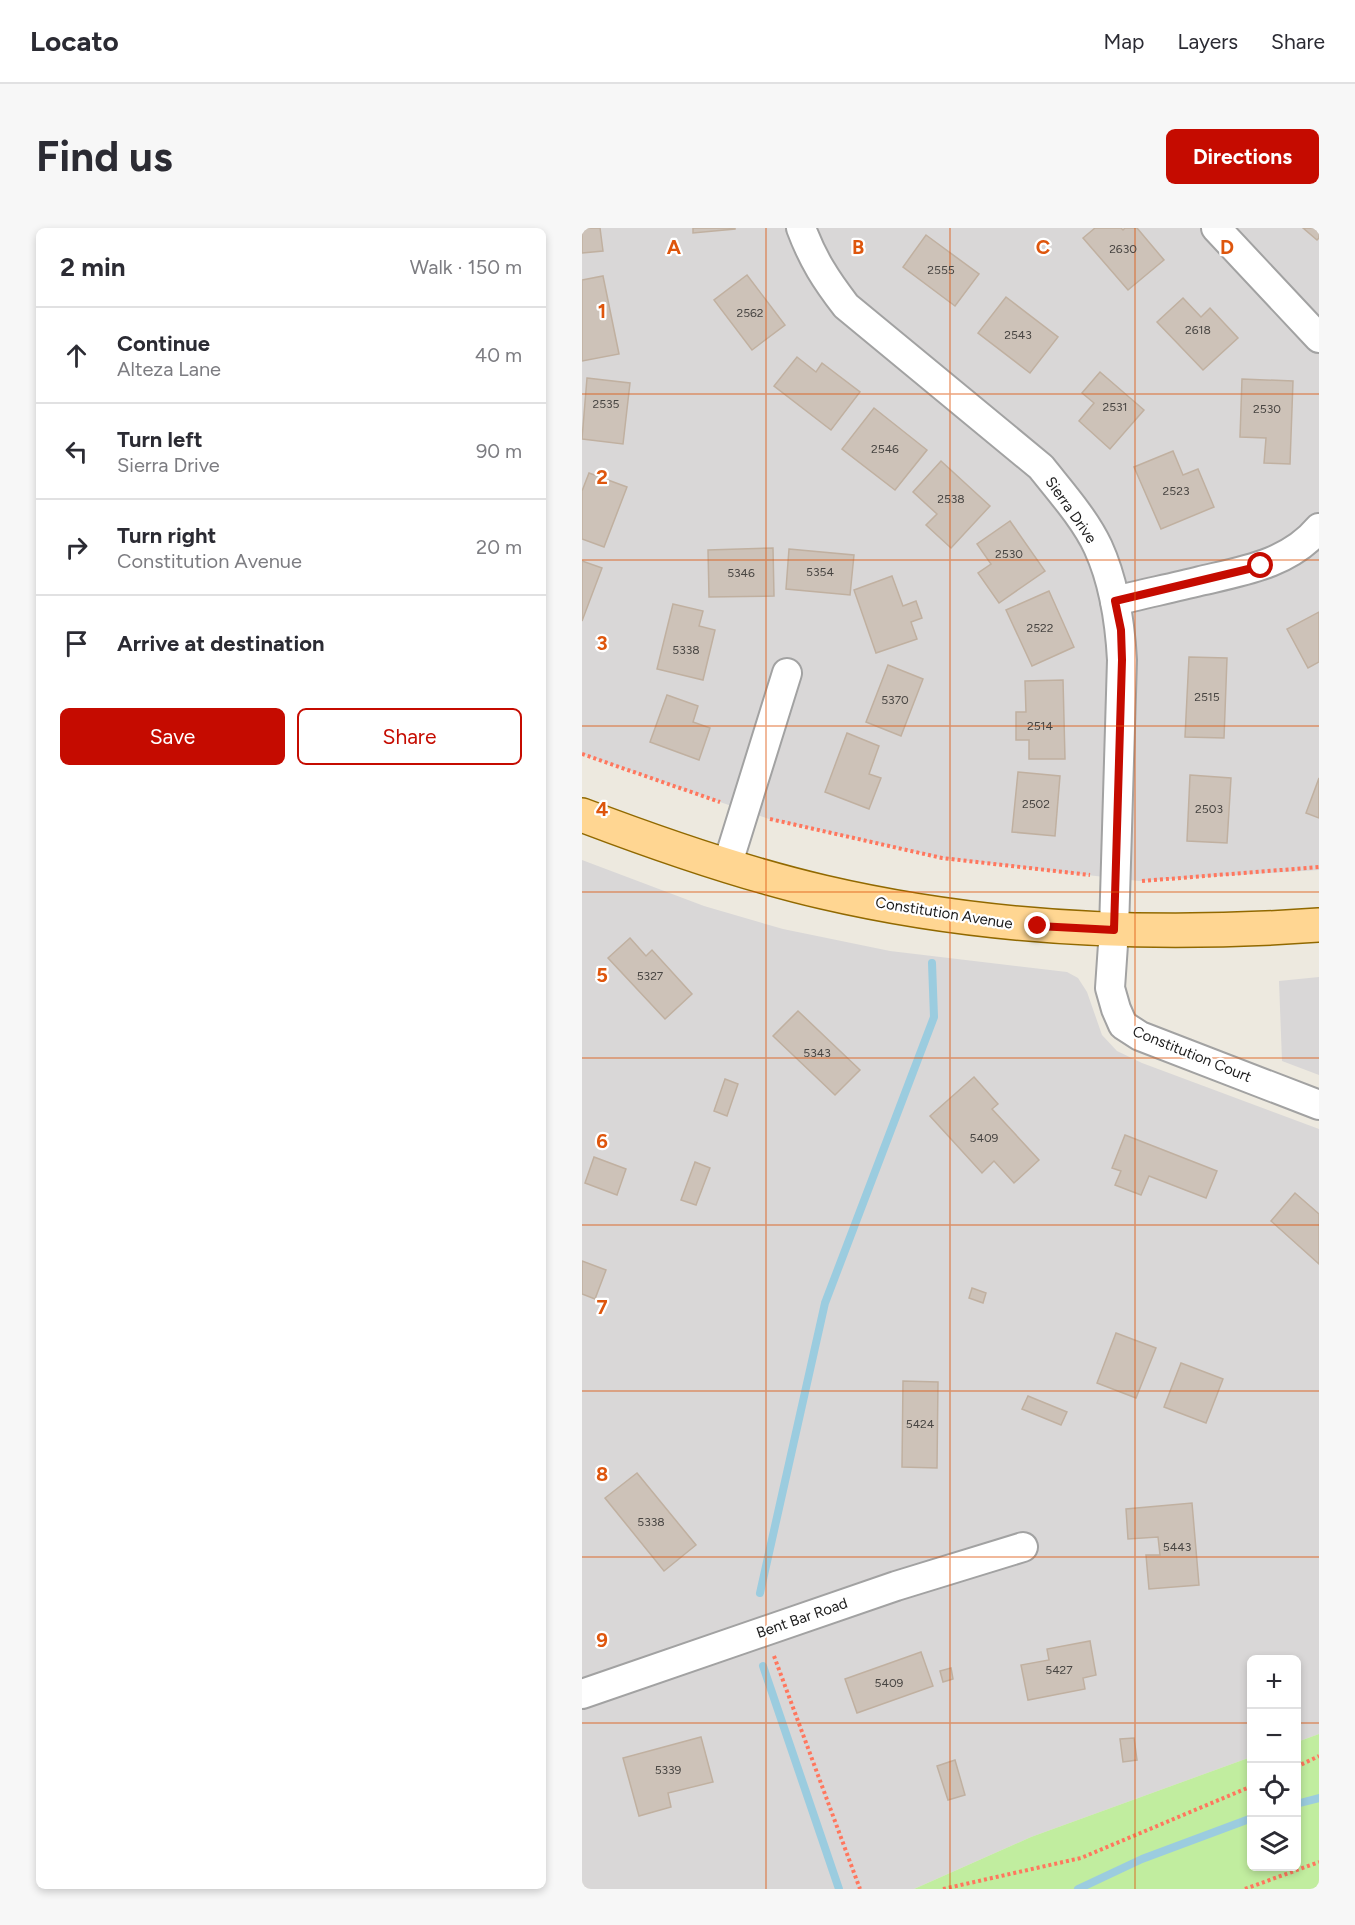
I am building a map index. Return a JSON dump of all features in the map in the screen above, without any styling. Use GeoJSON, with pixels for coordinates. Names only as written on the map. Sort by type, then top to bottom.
{"type":"FeatureCollection","features":[{"type":"Feature","properties":{"kind":"main road","name":"Constitution Avenue"},"geometry":{"type":"LineString","coordinates":[[582,815],[647,840],[727,866],[823,892],[969,919],[1114,930],[1219,931],[1319,926]]}},
{"type":"Feature","properties":{"kind":"street","name":"Sierra Drive"},"geometry":{"type":"LineString","coordinates":[[801,228],[811,254],[826,280],[846,306],[1041,467],[1097,545],[1108,574],[1121,630],[1114,930]]}},
{"type":"Feature","properties":{"kind":"street"},"geometry":{"type":"LineString","coordinates":[[1216,228],[1319,338]]}},
{"type":"Feature","properties":{"kind":"street"},"geometry":{"type":"LineString","coordinates":[[1115,601],[1261,566],[1288,554],[1319,528]]}},
{"type":"Feature","properties":{"kind":"street"},"geometry":{"type":"LineString","coordinates":[[727,866],[787,673]]}},
{"type":"Feature","properties":{"kind":"street","name":"Constitution Court"},"geometry":{"type":"LineString","coordinates":[[1114,930],[1110,988],[1123,1025],[1140,1036],[1319,1105]]}},
{"type":"Feature","properties":{"kind":"street","name":"Bent Bar Road"},"geometry":{"type":"LineString","coordinates":[[582,1694],[896,1586],[1023,1546]]}},
{"type":"Feature","properties":{"kind":"path"},"geometry":{"type":"LineString","coordinates":[[582,754],[769,819],[942,858],[1139,881],[1319,867]]}},
{"type":"Feature","properties":{"kind":"path"},"geometry":{"type":"LineString","coordinates":[[765,1631],[861,1889]]}},
{"type":"Feature","properties":{"kind":"path"},"geometry":{"type":"LineString","coordinates":[[1301,1765],[1319,1756]]}},
{"type":"Feature","properties":{"kind":"path"},"geometry":{"type":"LineString","coordinates":[[943,1889],[1081,1858],[1247,1788]]}},
{"type":"Feature","properties":{"kind":"path"},"geometry":{"type":"LineString","coordinates":[[1245,1889],[1319,1862]]}},
{"type":"Feature","properties":{"kind":"shaded area"},"geometry":{"type":"Polygon","coordinates":[[[582,228],[1319,228],[1319,870],[1139,881],[942,858],[769,819],[582,754],[582,228]]]}},
{"type":"Feature","properties":{"kind":"shaded area"},"geometry":{"type":"Polygon","coordinates":[[[582,860],[704,906],[783,929],[890,951],[1067,972],[1078,978],[1087,992],[1102,1035],[1117,1051],[1142,1063],[1319,1129],[1319,1734],[1301,1741],[1301,1655],[1247,1655],[1247,1758],[1031,1837],[914,1889],[582,1889],[582,860]]]}},
{"type":"Feature","properties":{"kind":"shaded area"},"geometry":{"type":"Polygon","coordinates":[[[1319,977],[1319,1075],[1282,1061],[1279,981],[1319,977]]]}},
{"type":"Feature","properties":{"kind":"green space"},"geometry":{"type":"Polygon","coordinates":[[[1319,1734],[1319,1889],[914,1889],[1031,1837],[1247,1758],[1247,1871],[1301,1871],[1301,1741],[1319,1734]]]}},
{"type":"Feature","properties":{"kind":"building"},"geometry":{"type":"Polygon","coordinates":[[[582,228],[600,228],[603,251],[582,253],[582,228]]]}},
{"type":"Feature","properties":{"kind":"building"},"geometry":{"type":"Polygon","coordinates":[[[693,228],[735,228],[735,229],[693,233],[693,228]]]}},
{"type":"Feature","properties":{"kind":"building"},"geometry":{"type":"Polygon","coordinates":[[[1095,228],[1121,228],[1123,230],[1137,228],[1164,260],[1128,290],[1083,238],[1095,228]]]}},
{"type":"Feature","properties":{"kind":"building"},"geometry":{"type":"Polygon","coordinates":[[[1303,228],[1319,228],[1319,238],[1317,240],[1303,228]]]}},
{"type":"Feature","properties":{"kind":"building"},"geometry":{"type":"Polygon","coordinates":[[[926,235],[979,274],[955,306],[903,267],[926,235]]]}},
{"type":"Feature","properties":{"kind":"building"},"geometry":{"type":"Polygon","coordinates":[[[747,275],[785,325],[752,350],[714,300],[747,275]]]}},
{"type":"Feature","properties":{"kind":"building"},"geometry":{"type":"Polygon","coordinates":[[[603,276],[619,354],[582,361],[582,280],[603,276]]]}},
{"type":"Feature","properties":{"kind":"building"},"geometry":{"type":"Polygon","coordinates":[[[1006,297],[1058,337],[1030,373],[978,333],[1006,297]]]}},
{"type":"Feature","properties":{"kind":"building"},"geometry":{"type":"Polygon","coordinates":[[[1183,298],[1201,317],[1210,308],[1238,338],[1203,370],[1157,322],[1183,298]]]}},
{"type":"Feature","properties":{"kind":"building"},"geometry":{"type":"Polygon","coordinates":[[[797,357],[816,372],[822,363],[860,392],[831,430],[774,386],[797,357]]]}},
{"type":"Feature","properties":{"kind":"building"},"geometry":{"type":"Polygon","coordinates":[[[1100,372],[1144,410],[1110,449],[1079,421],[1094,403],[1082,393],[1100,372]]]}},
{"type":"Feature","properties":{"kind":"building"},"geometry":{"type":"Polygon","coordinates":[[[587,378],[630,383],[623,444],[582,439],[587,378]]]}},
{"type":"Feature","properties":{"kind":"building"},"geometry":{"type":"Polygon","coordinates":[[[1242,379],[1293,381],[1290,464],[1264,463],[1266,438],[1240,437],[1242,379]]]}},
{"type":"Feature","properties":{"kind":"building"},"geometry":{"type":"Polygon","coordinates":[[[874,408],[927,450],[895,490],[842,449],[874,408]]]}},
{"type":"Feature","properties":{"kind":"building"},"geometry":{"type":"Polygon","coordinates":[[[1173,451],[1183,475],[1198,469],[1214,507],[1161,529],[1134,467],[1173,451]]]}},
{"type":"Feature","properties":{"kind":"building"},"geometry":{"type":"Polygon","coordinates":[[[941,461],[990,506],[951,548],[926,525],[937,514],[913,492],[941,461]]]}},
{"type":"Feature","properties":{"kind":"building"},"geometry":{"type":"Polygon","coordinates":[[[589,473],[627,487],[604,547],[582,539],[582,491],[589,473]]]}},
{"type":"Feature","properties":{"kind":"building"},"geometry":{"type":"Polygon","coordinates":[[[1010,521],[1045,571],[999,603],[978,573],[991,564],[977,544],[1010,521]]]}},
{"type":"Feature","properties":{"kind":"building"},"geometry":{"type":"Polygon","coordinates":[[[773,548],[774,596],[709,597],[708,550],[773,548]]]}},
{"type":"Feature","properties":{"kind":"building"},"geometry":{"type":"Polygon","coordinates":[[[789,549],[854,555],[850,595],[786,589],[789,549]]]}},
{"type":"Feature","properties":{"kind":"building"},"geometry":{"type":"Polygon","coordinates":[[[582,561],[602,568],[582,621],[582,561]]]}},
{"type":"Feature","properties":{"kind":"building"},"geometry":{"type":"Polygon","coordinates":[[[892,576],[903,606],[916,601],[922,618],[911,622],[917,639],[876,653],[854,590],[892,576]]]}},
{"type":"Feature","properties":{"kind":"building"},"geometry":{"type":"Polygon","coordinates":[[[1049,591],[1074,647],[1032,666],[1006,610],[1049,591]]]}},
{"type":"Feature","properties":{"kind":"building"},"geometry":{"type":"Polygon","coordinates":[[[673,604],[703,611],[699,626],[715,630],[703,680],[657,669],[673,604]]]}},
{"type":"Feature","properties":{"kind":"building"},"geometry":{"type":"Polygon","coordinates":[[[1319,612],[1319,662],[1308,668],[1287,629],[1319,612]]]}},
{"type":"Feature","properties":{"kind":"building"},"geometry":{"type":"Polygon","coordinates":[[[1189,657],[1227,658],[1224,738],[1185,737],[1189,657]]]}},
{"type":"Feature","properties":{"kind":"building"},"geometry":{"type":"Polygon","coordinates":[[[888,665],[923,679],[901,736],[866,722],[888,665]]]}},
{"type":"Feature","properties":{"kind":"building"},"geometry":{"type":"Polygon","coordinates":[[[1063,680],[1065,759],[1029,759],[1029,740],[1016,740],[1016,712],[1026,712],[1025,681],[1063,680]]]}},
{"type":"Feature","properties":{"kind":"building"},"geometry":{"type":"Polygon","coordinates":[[[667,695],[698,706],[693,722],[710,728],[699,760],[650,742],[667,695]]]}},
{"type":"Feature","properties":{"kind":"building"},"geometry":{"type":"Polygon","coordinates":[[[847,733],[879,746],[869,774],[881,778],[869,809],[825,792],[847,733]]]}},
{"type":"Feature","properties":{"kind":"building"},"geometry":{"type":"Polygon","coordinates":[[[1018,772],[1060,776],[1055,836],[1012,832],[1018,772]]]}},
{"type":"Feature","properties":{"kind":"building"},"geometry":{"type":"Polygon","coordinates":[[[1190,775],[1231,778],[1227,843],[1187,841],[1190,775]]]}},
{"type":"Feature","properties":{"kind":"building"},"geometry":{"type":"Polygon","coordinates":[[[1319,778],[1319,818],[1306,813],[1319,778]]]}},
{"type":"Feature","properties":{"kind":"building"},"geometry":{"type":"Polygon","coordinates":[[[630,938],[646,956],[652,950],[692,994],[665,1019],[608,958],[630,938]]]}},
{"type":"Feature","properties":{"kind":"building"},"geometry":{"type":"Polygon","coordinates":[[[798,1011],[860,1070],[835,1095],[773,1036],[798,1011]]]}},
{"type":"Feature","properties":{"kind":"building"},"geometry":{"type":"Polygon","coordinates":[[[974,1077],[998,1104],[992,1109],[1039,1160],[1014,1183],[994,1161],[982,1173],[930,1116],[974,1077]]]}},
{"type":"Feature","properties":{"kind":"building"},"geometry":{"type":"Polygon","coordinates":[[[725,1079],[738,1084],[727,1116],[714,1111],[725,1079]]]}},
{"type":"Feature","properties":{"kind":"building"},"geometry":{"type":"Polygon","coordinates":[[[1125,1135],[1217,1171],[1206,1198],[1149,1176],[1141,1195],[1115,1185],[1121,1171],[1112,1168],[1125,1135]]]}},
{"type":"Feature","properties":{"kind":"building"},"geometry":{"type":"Polygon","coordinates":[[[594,1157],[626,1169],[617,1195],[585,1183],[594,1157]]]}},
{"type":"Feature","properties":{"kind":"building"},"geometry":{"type":"Polygon","coordinates":[[[695,1162],[710,1168],[696,1205],[681,1200],[695,1162]]]}},
{"type":"Feature","properties":{"kind":"building"},"geometry":{"type":"Polygon","coordinates":[[[1295,1193],[1319,1214],[1319,1264],[1271,1221],[1295,1193]]]}},
{"type":"Feature","properties":{"kind":"building"},"geometry":{"type":"Polygon","coordinates":[[[582,1261],[606,1270],[595,1299],[582,1294],[582,1261]]]}},
{"type":"Feature","properties":{"kind":"building"},"geometry":{"type":"Polygon","coordinates":[[[972,1288],[986,1293],[983,1303],[969,1298],[972,1288]]]}},
{"type":"Feature","properties":{"kind":"building"},"geometry":{"type":"Polygon","coordinates":[[[1116,1333],[1156,1348],[1136,1398],[1097,1383],[1116,1333]]]}},
{"type":"Feature","properties":{"kind":"building"},"geometry":{"type":"Polygon","coordinates":[[[1181,1363],[1223,1379],[1206,1423],[1164,1407],[1181,1363]]]}},
{"type":"Feature","properties":{"kind":"building"},"geometry":{"type":"Polygon","coordinates":[[[903,1381],[938,1382],[937,1468],[902,1467],[903,1381]]]}},
{"type":"Feature","properties":{"kind":"building"},"geometry":{"type":"Polygon","coordinates":[[[1028,1396],[1067,1412],[1061,1425],[1022,1409],[1028,1396]]]}},
{"type":"Feature","properties":{"kind":"building"},"geometry":{"type":"Polygon","coordinates":[[[637,1473],[696,1545],[664,1571],[605,1498],[637,1473]]]}},
{"type":"Feature","properties":{"kind":"building"},"geometry":{"type":"Polygon","coordinates":[[[1192,1503],[1199,1585],[1149,1589],[1146,1555],[1160,1555],[1158,1537],[1128,1539],[1126,1509],[1192,1503]]]}},
{"type":"Feature","properties":{"kind":"building"},"geometry":{"type":"Polygon","coordinates":[[[1090,1641],[1096,1675],[1083,1678],[1085,1689],[1028,1700],[1021,1665],[1049,1660],[1047,1649],[1090,1641]]]}},
{"type":"Feature","properties":{"kind":"building"},"geometry":{"type":"Polygon","coordinates":[[[921,1652],[933,1686],[857,1713],[845,1679],[921,1652]]]}},
{"type":"Feature","properties":{"kind":"building"},"geometry":{"type":"Polygon","coordinates":[[[951,1668],[953,1679],[943,1682],[940,1671],[951,1668]]]}},
{"type":"Feature","properties":{"kind":"building"},"geometry":{"type":"Polygon","coordinates":[[[701,1737],[713,1782],[668,1793],[671,1807],[639,1816],[623,1758],[701,1737]]]}},
{"type":"Feature","properties":{"kind":"building"},"geometry":{"type":"Polygon","coordinates":[[[1134,1738],[1137,1760],[1123,1762],[1120,1739],[1134,1738]]]}},
{"type":"Feature","properties":{"kind":"building"},"geometry":{"type":"Polygon","coordinates":[[[955,1760],[965,1795],[948,1800],[937,1766],[955,1760]]]}},
{"type":"Feature","properties":{"kind":"waterway"},"geometry":{"type":"LineString","coordinates":[[760,1593],[825,1303],[934,1017],[932,963]]}},
{"type":"Feature","properties":{"kind":"waterway"},"geometry":{"type":"LineString","coordinates":[[763,1666],[839,1889]]}},
{"type":"Feature","properties":{"kind":"waterway"},"geometry":{"type":"LineString","coordinates":[[1301,1803],[1319,1798]]}},
{"type":"Feature","properties":{"kind":"waterway"},"geometry":{"type":"LineString","coordinates":[[1078,1889],[1142,1859],[1247,1820]]}},
{"type":"Feature","properties":{"kind":"route"},"geometry":{"type":"LineString","coordinates":[[1038,926],[1114,930],[1122,660],[1121,630],[1115,601],[1261,566]]}}]}
